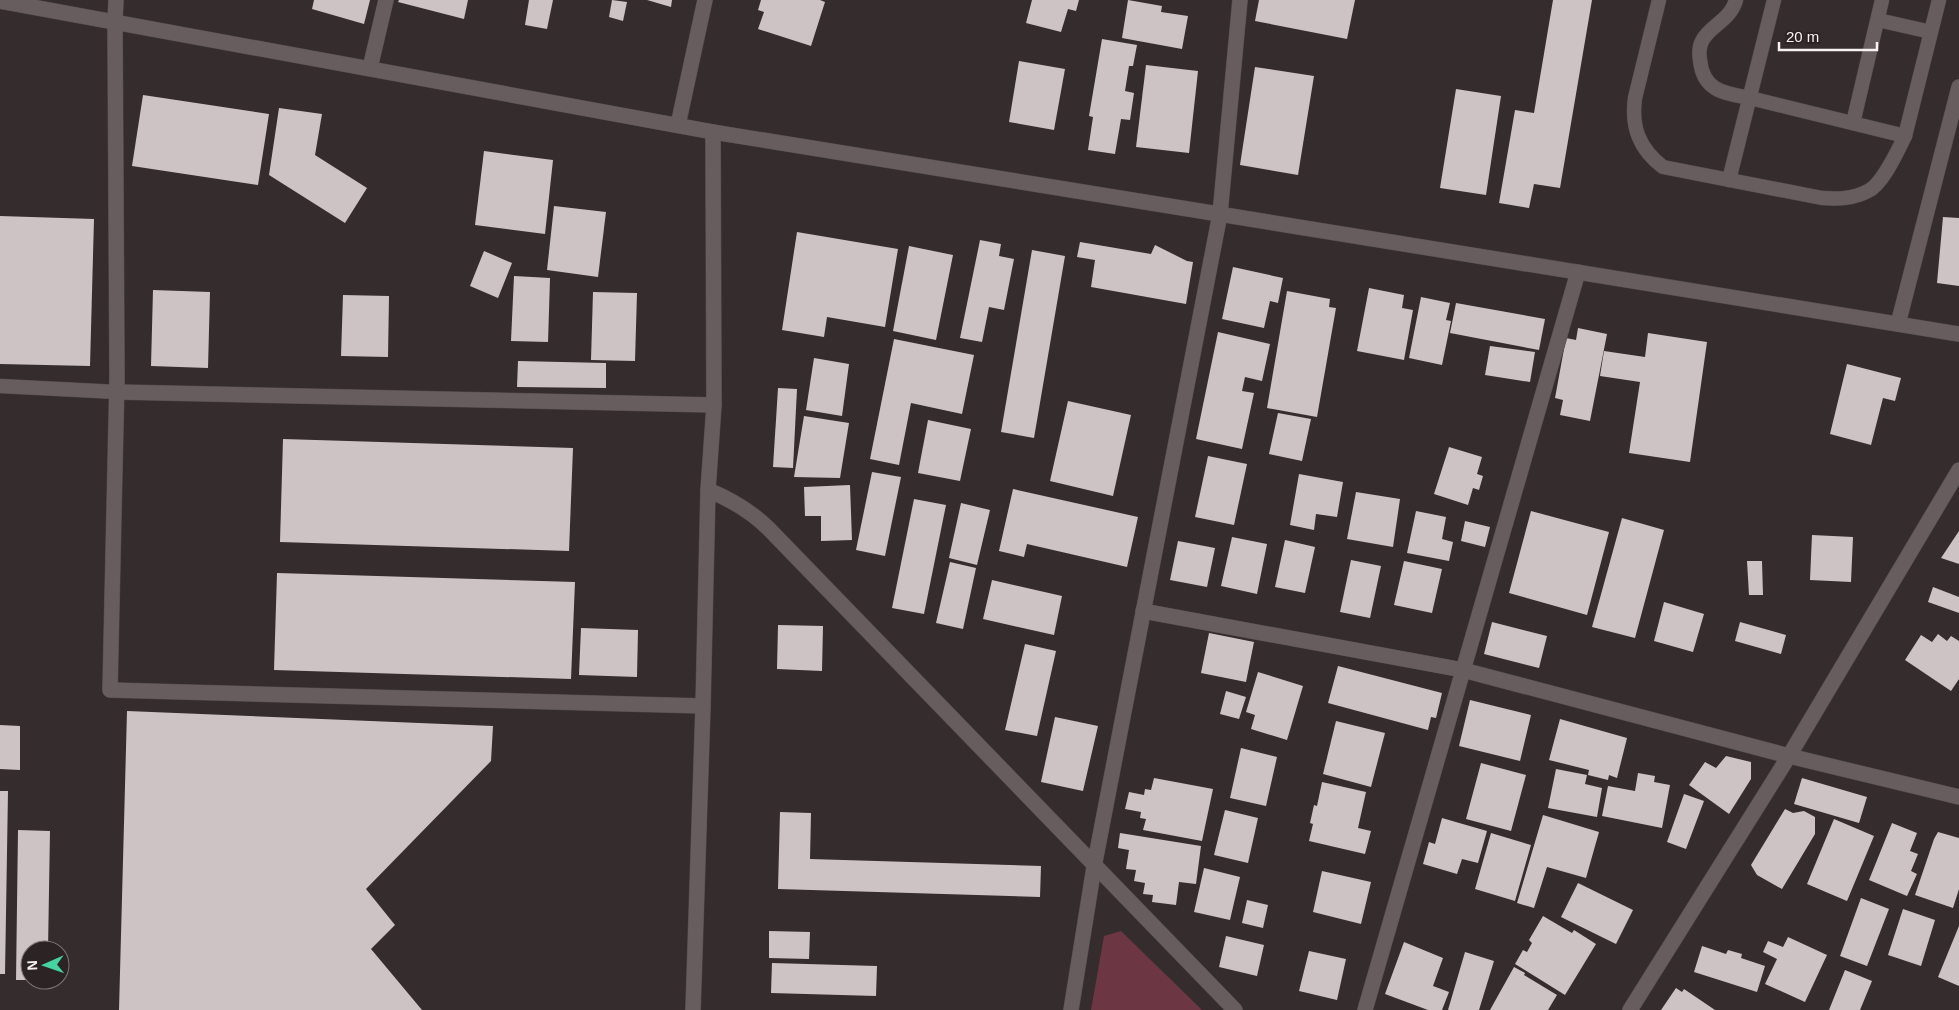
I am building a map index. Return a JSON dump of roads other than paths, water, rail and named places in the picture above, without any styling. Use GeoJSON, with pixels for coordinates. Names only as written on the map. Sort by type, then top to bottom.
{"type":"FeatureCollection","features":[{"type":"Feature","properties":{"kind":"street"},"geometry":{"type":"LineString","coordinates":[[116,0],[117,392],[110,690],[703,706]]}},
{"type":"Feature","properties":{"kind":"street"},"geometry":{"type":"LineString","coordinates":[[370,68],[386,0]]}},
{"type":"Feature","properties":{"kind":"street"},"geometry":{"type":"LineString","coordinates":[[678,124],[705,0]]}},
{"type":"Feature","properties":{"kind":"street"},"geometry":{"type":"LineString","coordinates":[[1071,1010],[1094,867],[1220,214],[1240,0]]}},
{"type":"Feature","properties":{"kind":"street"},"geometry":{"type":"LineString","coordinates":[[0,1],[678,124],[713,132],[1959,334]]}},
{"type":"Feature","properties":{"kind":"street"},"geometry":{"type":"LineString","coordinates":[[1898,324],[1959,87]]}},
{"type":"Feature","properties":{"kind":"street"},"geometry":{"type":"LineString","coordinates":[[692,1010],[703,706],[708,490],[714,405],[713,132]]}},
{"type":"Feature","properties":{"kind":"street"},"geometry":{"type":"LineString","coordinates":[[1365,1010],[1578,272]]}},
{"type":"Feature","properties":{"kind":"street"},"geometry":{"type":"LineString","coordinates":[[117,392],[714,405]]}},
{"type":"Feature","properties":{"kind":"street"},"geometry":{"type":"LineString","coordinates":[[1630,1010],[1789,756],[1959,470]]}},
{"type":"Feature","properties":{"kind":"street"},"geometry":{"type":"LineString","coordinates":[[708,490],[738,504],[769,529],[1234,1010]]}},
{"type":"Feature","properties":{"kind":"street"},"geometry":{"type":"LineString","coordinates":[[1143,612],[1463,670],[1789,756],[1959,797]]}},
{"type":"Feature","properties":{"kind":"lane"},"geometry":{"type":"LineString","coordinates":[[1659,0],[1633,111],[1638,140],[1645,150],[1663,167],[1822,198],[1847,198],[1870,191],[1891,163],[1905,136],[1938,0]]}},
{"type":"Feature","properties":{"kind":"lane"},"geometry":{"type":"LineString","coordinates":[[1736,0],[1734,8],[1702,41],[1699,52],[1701,70],[1707,81],[1714,88],[1724,93],[1905,136]]}},
{"type":"Feature","properties":{"kind":"lane"},"geometry":{"type":"LineString","coordinates":[[1729,180],[1774,0]]}},
{"type":"Feature","properties":{"kind":"lane"},"geometry":{"type":"LineString","coordinates":[[1853,123],[1882,0]]}},
{"type":"Feature","properties":{"kind":"lane"},"geometry":{"type":"LineString","coordinates":[[1878,20],[1931,32]]}},
{"type":"Feature","properties":{"kind":"lane"},"geometry":{"type":"LineString","coordinates":[[0,386],[117,392]]}}]}
